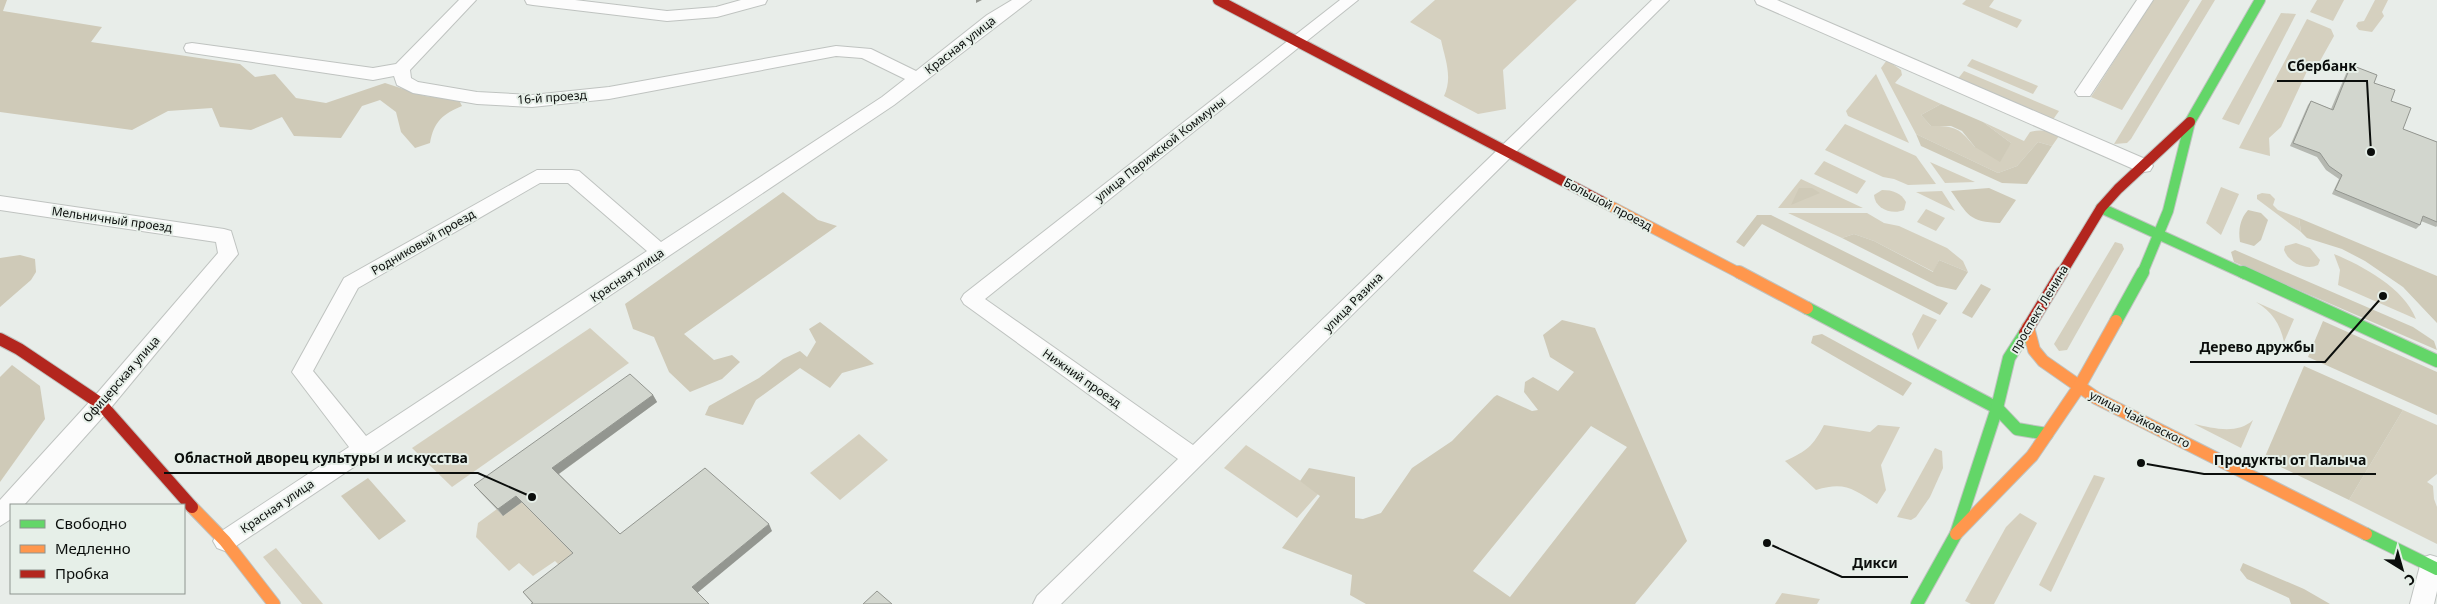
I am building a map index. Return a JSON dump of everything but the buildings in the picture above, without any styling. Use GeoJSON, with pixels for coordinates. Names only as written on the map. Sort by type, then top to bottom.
{"type":"FeatureCollection","features":[{"type":"Feature","properties":{"kind":"main road","name":"Большой проезд"},"geometry":{"type":"LineString","coordinates":[[1218,0],[1998,408]]}},
{"type":"Feature","properties":{"kind":"main road","name":"проспект Ленина"},"geometry":{"type":"LineString","coordinates":[[1956,534],[2032,456],[2079,387],[2148,263],[2168,211],[2190,122],[2260,0]]}},
{"type":"Feature","properties":{"kind":"main road","name":"проспект Ленина"},"geometry":{"type":"LineString","coordinates":[[1917,604],[1956,534],[1998,408],[2010,358],[2101,208],[2118,189],[2190,122]]}},
{"type":"Feature","properties":{"kind":"main road"},"geometry":{"type":"LineString","coordinates":[[2101,208],[2437,361]]}},
{"type":"Feature","properties":{"kind":"main road","name":"улица Чайковского"},"geometry":{"type":"LineString","coordinates":[[2028,327],[2034,350],[2043,361],[2079,387],[2433,567]]}},
{"type":"Feature","properties":{"kind":"main road"},"geometry":{"type":"LineString","coordinates":[[0,339],[19,349],[101,404],[200,516],[226,540],[274,604]]}},
{"type":"Feature","properties":{"kind":"main road"},"geometry":{"type":"LineString","coordinates":[[1998,408],[2017,429],[2047,434]]}},
{"type":"Feature","properties":{"kind":"street"},"geometry":{"type":"LineString","coordinates":[[192,48],[373,74],[401,69],[468,0]]}},
{"type":"Feature","properties":{"kind":"street"},"geometry":{"type":"LineString","coordinates":[[533,0],[667,16],[717,12],[759,0]]}},
{"type":"Feature","properties":{"kind":"street","name":"Красная улица"},"geometry":{"type":"LineString","coordinates":[[226,540],[572,313],[660,252],[880,106],[993,19],[1023,0]]}},
{"type":"Feature","properties":{"kind":"street","name":"улица Парижской Коммуны"},"geometry":{"type":"LineString","coordinates":[[970,299],[1350,0]]}},
{"type":"Feature","properties":{"kind":"street","name":"улица Разина"},"geometry":{"type":"LineString","coordinates":[[1045,604],[1661,0]]}},
{"type":"Feature","properties":{"kind":"street"},"geometry":{"type":"LineString","coordinates":[[1763,0],[2144,166]]}},
{"type":"Feature","properties":{"kind":"street"},"geometry":{"type":"LineString","coordinates":[[2084,92],[2145,0]]}},
{"type":"Feature","properties":{"kind":"street","name":"16-й проезд"},"geometry":{"type":"LineString","coordinates":[[401,69],[403,81],[413,87],[477,98],[532,101],[609,92],[836,51],[865,53],[917,78]]}},
{"type":"Feature","properties":{"kind":"street","name":"Родниковый проезд"},"geometry":{"type":"LineString","coordinates":[[363,449],[302,372],[351,282],[537,177],[572,176],[660,252]]}},
{"type":"Feature","properties":{"kind":"street","name":"Мельничный проезд"},"geometry":{"type":"LineString","coordinates":[[0,203],[224,236]]}},
{"type":"Feature","properties":{"kind":"street","name":"Офицерская улица"},"geometry":{"type":"LineString","coordinates":[[11,504],[101,404],[228,254],[224,236]]}},
{"type":"Feature","properties":{"kind":"street","name":"Нижний проезд"},"geometry":{"type":"LineString","coordinates":[[970,299],[1194,458]]}},
{"type":"Feature","properties":{"kind":"street","name":"Офицерская улица"},"geometry":{"type":"LineString","coordinates":[[0,516],[10,505]]}},
{"type":"Feature","properties":{"kind":"street"},"geometry":{"type":"LineString","coordinates":[[2422,604],[2433,567]]}},
{"type":"Feature","properties":{"kind":"shaded area"},"geometry":{"type":"Polygon","coordinates":[[[0,0],[7,0],[3,11],[102,27],[91,42],[240,64],[255,77],[275,74],[296,98],[326,103],[385,83],[425,96],[459,100],[462,106],[440,119],[434,129],[430,143],[415,148],[401,132],[396,112],[380,100],[362,106],[341,138],[294,136],[282,117],[251,130],[220,127],[212,108],[168,111],[132,130],[0,112],[0,0]]]}},
{"type":"Feature","properties":{"kind":"shaded area"},"geometry":{"type":"Polygon","coordinates":[[[1435,0],[1577,0],[1503,70],[1506,109],[1478,114],[1444,96],[1447,89],[1448,75],[1441,40],[1410,22],[1435,0]]]}},
{"type":"Feature","properties":{"kind":"shaded area"},"geometry":{"type":"Polygon","coordinates":[[[1966,0],[1994,0],[1989,7],[2022,20],[2017,28],[1962,4],[1966,0]]]}},
{"type":"Feature","properties":{"kind":"shaded area"},"geometry":{"type":"Polygon","coordinates":[[[2153,0],[2190,0],[2122,110],[2091,97],[2153,0]]]}},
{"type":"Feature","properties":{"kind":"shaded area"},"geometry":{"type":"Polygon","coordinates":[[[2202,0],[2215,0],[2131,139],[2127,143],[2114,144],[2202,0]]]}},
{"type":"Feature","properties":{"kind":"shaded area"},"geometry":{"type":"Polygon","coordinates":[[[2317,0],[2344,0],[2333,21],[2310,12],[2317,0]]]}},
{"type":"Feature","properties":{"kind":"shaded area"},"geometry":{"type":"Polygon","coordinates":[[[2375,0],[2388,0],[2382,12],[2384,16],[2372,32],[2359,30],[2356,26],[2358,22],[2364,21],[2375,0]]]}},
{"type":"Feature","properties":{"kind":"shaded area"},"geometry":{"type":"Polygon","coordinates":[[[2281,13],[2296,14],[2239,125],[2222,119],[2281,13]]]}},
{"type":"Feature","properties":{"kind":"shaded area"},"geometry":{"type":"Polygon","coordinates":[[[2307,19],[2331,29],[2334,36],[2320,61],[2308,69],[2281,127],[2269,138],[2270,156],[2239,148],[2307,19]]]}},
{"type":"Feature","properties":{"kind":"shaded area"},"geometry":{"type":"Polygon","coordinates":[[[1972,59],[2038,86],[2033,94],[1967,66],[1972,59]]]}},
{"type":"Feature","properties":{"kind":"shaded area"},"geometry":{"type":"Polygon","coordinates":[[[1887,60],[1901,70],[1902,75],[1895,83],[1941,104],[1921,115],[1931,126],[1956,129],[1975,147],[2011,143],[1983,122],[2024,141],[2030,132],[2034,131],[2045,131],[2059,136],[2052,146],[2038,142],[2017,166],[1998,173],[1916,134],[1881,68],[1887,60]]]}},
{"type":"Feature","properties":{"kind":"shaded area"},"geometry":{"type":"Polygon","coordinates":[[[1964,71],[2059,111],[2052,121],[1957,80],[1964,71]]]}},
{"type":"Feature","properties":{"kind":"shaded area"},"geometry":{"type":"Polygon","coordinates":[[[1876,74],[1909,143],[1848,116],[1846,111],[1876,74]]]}},
{"type":"Feature","properties":{"kind":"shaded area"},"geometry":{"type":"Polygon","coordinates":[[[1941,104],[1983,122],[2011,143],[2000,162],[1975,147],[1962,131],[1951,126],[1931,126],[1921,115],[1941,104]]]}},
{"type":"Feature","properties":{"kind":"shaded area"},"geometry":{"type":"Polygon","coordinates":[[[1845,124],[1916,156],[1936,184],[1908,185],[1883,177],[1825,150],[1845,124]]]}},
{"type":"Feature","properties":{"kind":"shaded area"},"geometry":{"type":"Polygon","coordinates":[[[1916,134],[1998,173],[2017,166],[2038,142],[2052,146],[2027,184],[2002,183],[1921,146],[1916,134]]]}},
{"type":"Feature","properties":{"kind":"shaded area"},"geometry":{"type":"Polygon","coordinates":[[[1824,161],[1866,181],[1857,194],[1814,174],[1824,161]]]}},
{"type":"Feature","properties":{"kind":"shaded area"},"geometry":{"type":"Polygon","coordinates":[[[1930,162],[1975,182],[1945,183],[1930,162]]]}},
{"type":"Feature","properties":{"kind":"shaded area"},"geometry":{"type":"Polygon","coordinates":[[[1801,179],[1863,208],[1778,208],[1801,179]]]}},
{"type":"Feature","properties":{"kind":"shaded area"},"geometry":{"type":"Polygon","coordinates":[[[2221,187],[2239,194],[2221,235],[2206,223],[2221,187]]]}},
{"type":"Feature","properties":{"kind":"shaded area"},"geometry":{"type":"Polygon","coordinates":[[[1799,188],[1812,188],[1820,193],[1791,205],[1799,188]]]}},
{"type":"Feature","properties":{"kind":"shaded area"},"geometry":{"type":"Polygon","coordinates":[[[1989,188],[2016,200],[2000,223],[1982,221],[1970,216],[1951,191],[1989,188]]]}},
{"type":"Feature","properties":{"kind":"shaded area"},"geometry":{"type":"Polygon","coordinates":[[[1882,190],[1893,191],[1902,196],[1906,202],[1904,210],[1889,211],[1877,204],[1874,195],[1882,190]]]}},
{"type":"Feature","properties":{"kind":"shaded area"},"geometry":{"type":"Polygon","coordinates":[[[1942,191],[1955,211],[1916,192],[1942,191]]]}},
{"type":"Feature","properties":{"kind":"shaded area"},"geometry":{"type":"Polygon","coordinates":[[[783,192],[818,220],[837,226],[684,334],[714,360],[732,355],[740,362],[722,379],[690,392],[669,372],[654,337],[633,329],[625,304],[783,192]]]}},
{"type":"Feature","properties":{"kind":"shaded area"},"geometry":{"type":"Polygon","coordinates":[[[2262,193],[2270,194],[2275,199],[2273,205],[2278,210],[2299,218],[2301,232],[2257,199],[2257,195],[2262,193]]]}},
{"type":"Feature","properties":{"kind":"shaded area"},"geometry":{"type":"Polygon","coordinates":[[[1926,209],[1945,218],[1936,231],[1917,222],[1926,209]]]}},
{"type":"Feature","properties":{"kind":"shaded area"},"geometry":{"type":"Polygon","coordinates":[[[2248,210],[2261,213],[2268,220],[2261,240],[2254,246],[2240,242],[2240,225],[2248,210]]]}},
{"type":"Feature","properties":{"kind":"shaded area"},"geometry":{"type":"Polygon","coordinates":[[[1788,213],[1867,213],[1884,223],[1899,226],[1947,248],[1963,261],[1968,272],[1939,260],[1934,272],[1874,241],[1854,234],[1842,238],[1788,213]]]}},
{"type":"Feature","properties":{"kind":"shaded area"},"geometry":{"type":"Polygon","coordinates":[[[1757,215],[1771,215],[1948,303],[1940,315],[1762,224],[1744,247],[1736,242],[1757,215]]]}},
{"type":"Feature","properties":{"kind":"shaded area"},"geometry":{"type":"Polygon","coordinates":[[[2299,218],[2437,276],[2437,323],[2403,287],[2365,261],[2342,249],[2307,238],[2301,232],[2299,218]]]}},
{"type":"Feature","properties":{"kind":"shaded area"},"geometry":{"type":"Polygon","coordinates":[[[1854,234],[1874,241],[1933,272],[1939,260],[1968,272],[1956,290],[1937,286],[1842,238],[1854,234]]]}},
{"type":"Feature","properties":{"kind":"shaded area"},"geometry":{"type":"Polygon","coordinates":[[[2115,242],[2122,244],[2124,249],[2067,350],[2059,351],[2054,344],[2115,242]]]}},
{"type":"Feature","properties":{"kind":"shaded area"},"geometry":{"type":"Polygon","coordinates":[[[2296,243],[2310,248],[2320,260],[2318,265],[2313,267],[2303,266],[2289,258],[2284,250],[2285,246],[2296,243]]]}},
{"type":"Feature","properties":{"kind":"shaded area"},"geometry":{"type":"Polygon","coordinates":[[[2235,250],[2413,327],[2434,341],[2437,350],[2234,262],[2231,252],[2235,250]]]}},
{"type":"Feature","properties":{"kind":"shaded area"},"geometry":{"type":"Polygon","coordinates":[[[2334,254],[2381,279],[2402,297],[2416,319],[2338,285],[2340,270],[2334,254]]]}},
{"type":"Feature","properties":{"kind":"shaded area"},"geometry":{"type":"Polygon","coordinates":[[[20,255],[35,259],[36,272],[31,280],[0,307],[0,258],[20,255]]]}},
{"type":"Feature","properties":{"kind":"shaded area"},"geometry":{"type":"Polygon","coordinates":[[[1981,284],[1991,289],[1972,318],[1962,313],[1981,284]]]}},
{"type":"Feature","properties":{"kind":"shaded area"},"geometry":{"type":"Polygon","coordinates":[[[2256,302],[2294,319],[2284,342],[2280,329],[2274,319],[2267,310],[2256,302]]]}},
{"type":"Feature","properties":{"kind":"shaded area"},"geometry":{"type":"Polygon","coordinates":[[[1923,314],[1937,320],[1918,350],[1912,334],[1923,314]]]}},
{"type":"Feature","properties":{"kind":"shaded area"},"geometry":{"type":"Polygon","coordinates":[[[1562,320],[1595,328],[1687,541],[1635,604],[1366,604],[1350,595],[1352,575],[1282,548],[1320,496],[1300,481],[1309,468],[1355,477],[1355,518],[1363,519],[1381,513],[1412,468],[1452,441],[1497,395],[1532,411],[1538,410],[1524,392],[1525,382],[1533,377],[1558,391],[1574,372],[1550,357],[1543,335],[1562,320]],[[1591,426],[1473,571],[1510,597],[1627,447],[1591,426]]]}},
{"type":"Feature","properties":{"kind":"shaded area"},"geometry":{"type":"Polygon","coordinates":[[[2323,321],[2437,372],[2437,415],[2308,357],[2323,321]]]}},
{"type":"Feature","properties":{"kind":"shaded area"},"geometry":{"type":"Polygon","coordinates":[[[820,322],[874,364],[842,373],[830,388],[800,368],[756,400],[743,425],[705,415],[709,406],[759,378],[783,359],[800,351],[807,357],[816,342],[809,329],[820,322]]]}},
{"type":"Feature","properties":{"kind":"shaded area"},"geometry":{"type":"Polygon","coordinates":[[[590,328],[629,363],[452,487],[412,448],[590,328]]]}},
{"type":"Feature","properties":{"kind":"shaded area"},"geometry":{"type":"Polygon","coordinates":[[[1822,334],[1912,383],[1903,396],[1811,343],[1813,336],[1822,334]]]}},
{"type":"Feature","properties":{"kind":"shaded area"},"geometry":{"type":"Polygon","coordinates":[[[12,365],[40,386],[45,419],[0,482],[0,377],[12,365]]]}},
{"type":"Feature","properties":{"kind":"shaded area"},"geometry":{"type":"Polygon","coordinates":[[[2304,366],[2403,410],[2349,500],[2264,459],[2304,366]]]}},
{"type":"Feature","properties":{"kind":"shaded area"},"geometry":{"type":"Polygon","coordinates":[[[2403,410],[2437,425],[2437,474],[2427,482],[2433,486],[2437,507],[2437,544],[2349,500],[2403,410]]]}},
{"type":"Feature","properties":{"kind":"shaded area"},"geometry":{"type":"Polygon","coordinates":[[[2253,420],[2241,448],[2194,424],[2232,429],[2247,425],[2253,420]]]}},
{"type":"Feature","properties":{"kind":"shaded area"},"geometry":{"type":"Polygon","coordinates":[[[1824,425],[1870,432],[1878,425],[1900,427],[1881,465],[1886,490],[1877,504],[1848,488],[1834,486],[1816,490],[1785,461],[1809,447],[1824,425]]]}},
{"type":"Feature","properties":{"kind":"shaded area"},"geometry":{"type":"Polygon","coordinates":[[[859,434],[888,460],[840,500],[810,473],[859,434]]]}},
{"type":"Feature","properties":{"kind":"shaded area"},"geometry":{"type":"Polygon","coordinates":[[[1246,445],[1319,493],[1297,518],[1224,468],[1246,445]]]}},
{"type":"Feature","properties":{"kind":"shaded area"},"geometry":{"type":"Polygon","coordinates":[[[1935,448],[1942,451],[1943,468],[1930,497],[1916,517],[1911,520],[1897,517],[1935,448]]]}},
{"type":"Feature","properties":{"kind":"shaded area"},"geometry":{"type":"Polygon","coordinates":[[[2094,475],[2105,478],[2051,592],[2039,585],[2094,475]]]}},
{"type":"Feature","properties":{"kind":"shaded area"},"geometry":{"type":"Polygon","coordinates":[[[368,478],[406,521],[379,540],[341,496],[368,478]]]}},
{"type":"Feature","properties":{"kind":"shaded area"},"geometry":{"type":"Polygon","coordinates":[[[522,502],[588,569],[574,580],[555,561],[533,576],[519,563],[509,571],[476,537],[478,523],[497,509],[503,516],[522,502]]]}},
{"type":"Feature","properties":{"kind":"shaded area"},"geometry":{"type":"Polygon","coordinates":[[[2020,513],[2037,523],[1994,604],[1971,604],[1965,601],[2006,527],[2020,513]]]}},
{"type":"Feature","properties":{"kind":"shaded area"},"geometry":{"type":"Polygon","coordinates":[[[276,548],[323,604],[302,604],[263,557],[276,548]]]}},
{"type":"Feature","properties":{"kind":"shaded area"},"geometry":{"type":"Polygon","coordinates":[[[2243,563],[2304,589],[2330,604],[2291,604],[2289,598],[2247,579],[2240,570],[2243,563]]]}},
{"type":"Feature","properties":{"kind":"shaded area"},"geometry":{"type":"Polygon","coordinates":[[[1782,593],[1820,599],[1817,604],[1775,604],[1782,593]]]}},
{"type":"Feature","properties":{"kind":"traffic: fast"},"geometry":{"type":"LineString","coordinates":[[2116,321],[2148,263],[2168,211],[2190,122],[2260,0]]}},
{"type":"Feature","properties":{"kind":"traffic: fast"},"geometry":{"type":"LineString","coordinates":[[2101,208],[2437,361]]}},
{"type":"Feature","properties":{"kind":"traffic: fast"},"geometry":{"type":"LineString","coordinates":[[1807,308],[1997,408],[2017,429],[2047,434]]}},
{"type":"Feature","properties":{"kind":"traffic: fast"},"geometry":{"type":"LineString","coordinates":[[1917,604],[1956,534],[1997,408],[2009,358],[2025,333]]}},
{"type":"Feature","properties":{"kind":"traffic: fast"},"geometry":{"type":"LineString","coordinates":[[2366,534],[2437,569]]}},
{"type":"Feature","properties":{"kind":"traffic: slow"},"geometry":{"type":"LineString","coordinates":[[1601,201],[1807,308]]}},
{"type":"Feature","properties":{"kind":"traffic: slow"},"geometry":{"type":"LineString","coordinates":[[1956,534],[2032,456],[2079,387],[2116,321]]}},
{"type":"Feature","properties":{"kind":"traffic: slow"},"geometry":{"type":"LineString","coordinates":[[2028,327],[2034,350],[2043,361],[2096,398],[2366,534]]}},
{"type":"Feature","properties":{"kind":"traffic: slow"},"geometry":{"type":"LineString","coordinates":[[192,507],[225,541],[274,604]]}},
{"type":"Feature","properties":{"kind":"traffic: jam"},"geometry":{"type":"LineString","coordinates":[[1218,0],[1601,201]]}},
{"type":"Feature","properties":{"kind":"traffic: jam"},"geometry":{"type":"LineString","coordinates":[[2025,333],[2101,208],[2118,189],[2190,122]]}},
{"type":"Feature","properties":{"kind":"traffic: jam"},"geometry":{"type":"LineString","coordinates":[[0,339],[19,349],[101,404],[192,507]]}},
{"type":"Feature","properties":{"kind":"place","name":"Сбербанк"},"geometry":{"type":"Point","coordinates":[2371,152]}},
{"type":"Feature","properties":{"kind":"place","name":"Дерево дружбы"},"geometry":{"type":"Point","coordinates":[2383,296]}},
{"type":"Feature","properties":{"kind":"place","name":"Продукты от Палыча"},"geometry":{"type":"Point","coordinates":[2141,463]}},
{"type":"Feature","properties":{"kind":"place","name":"Областной дворец культуры и искусства"},"geometry":{"type":"Point","coordinates":[532,497]}},
{"type":"Feature","properties":{"kind":"place","name":"Дикси"},"geometry":{"type":"Point","coordinates":[1767,543]}}]}
